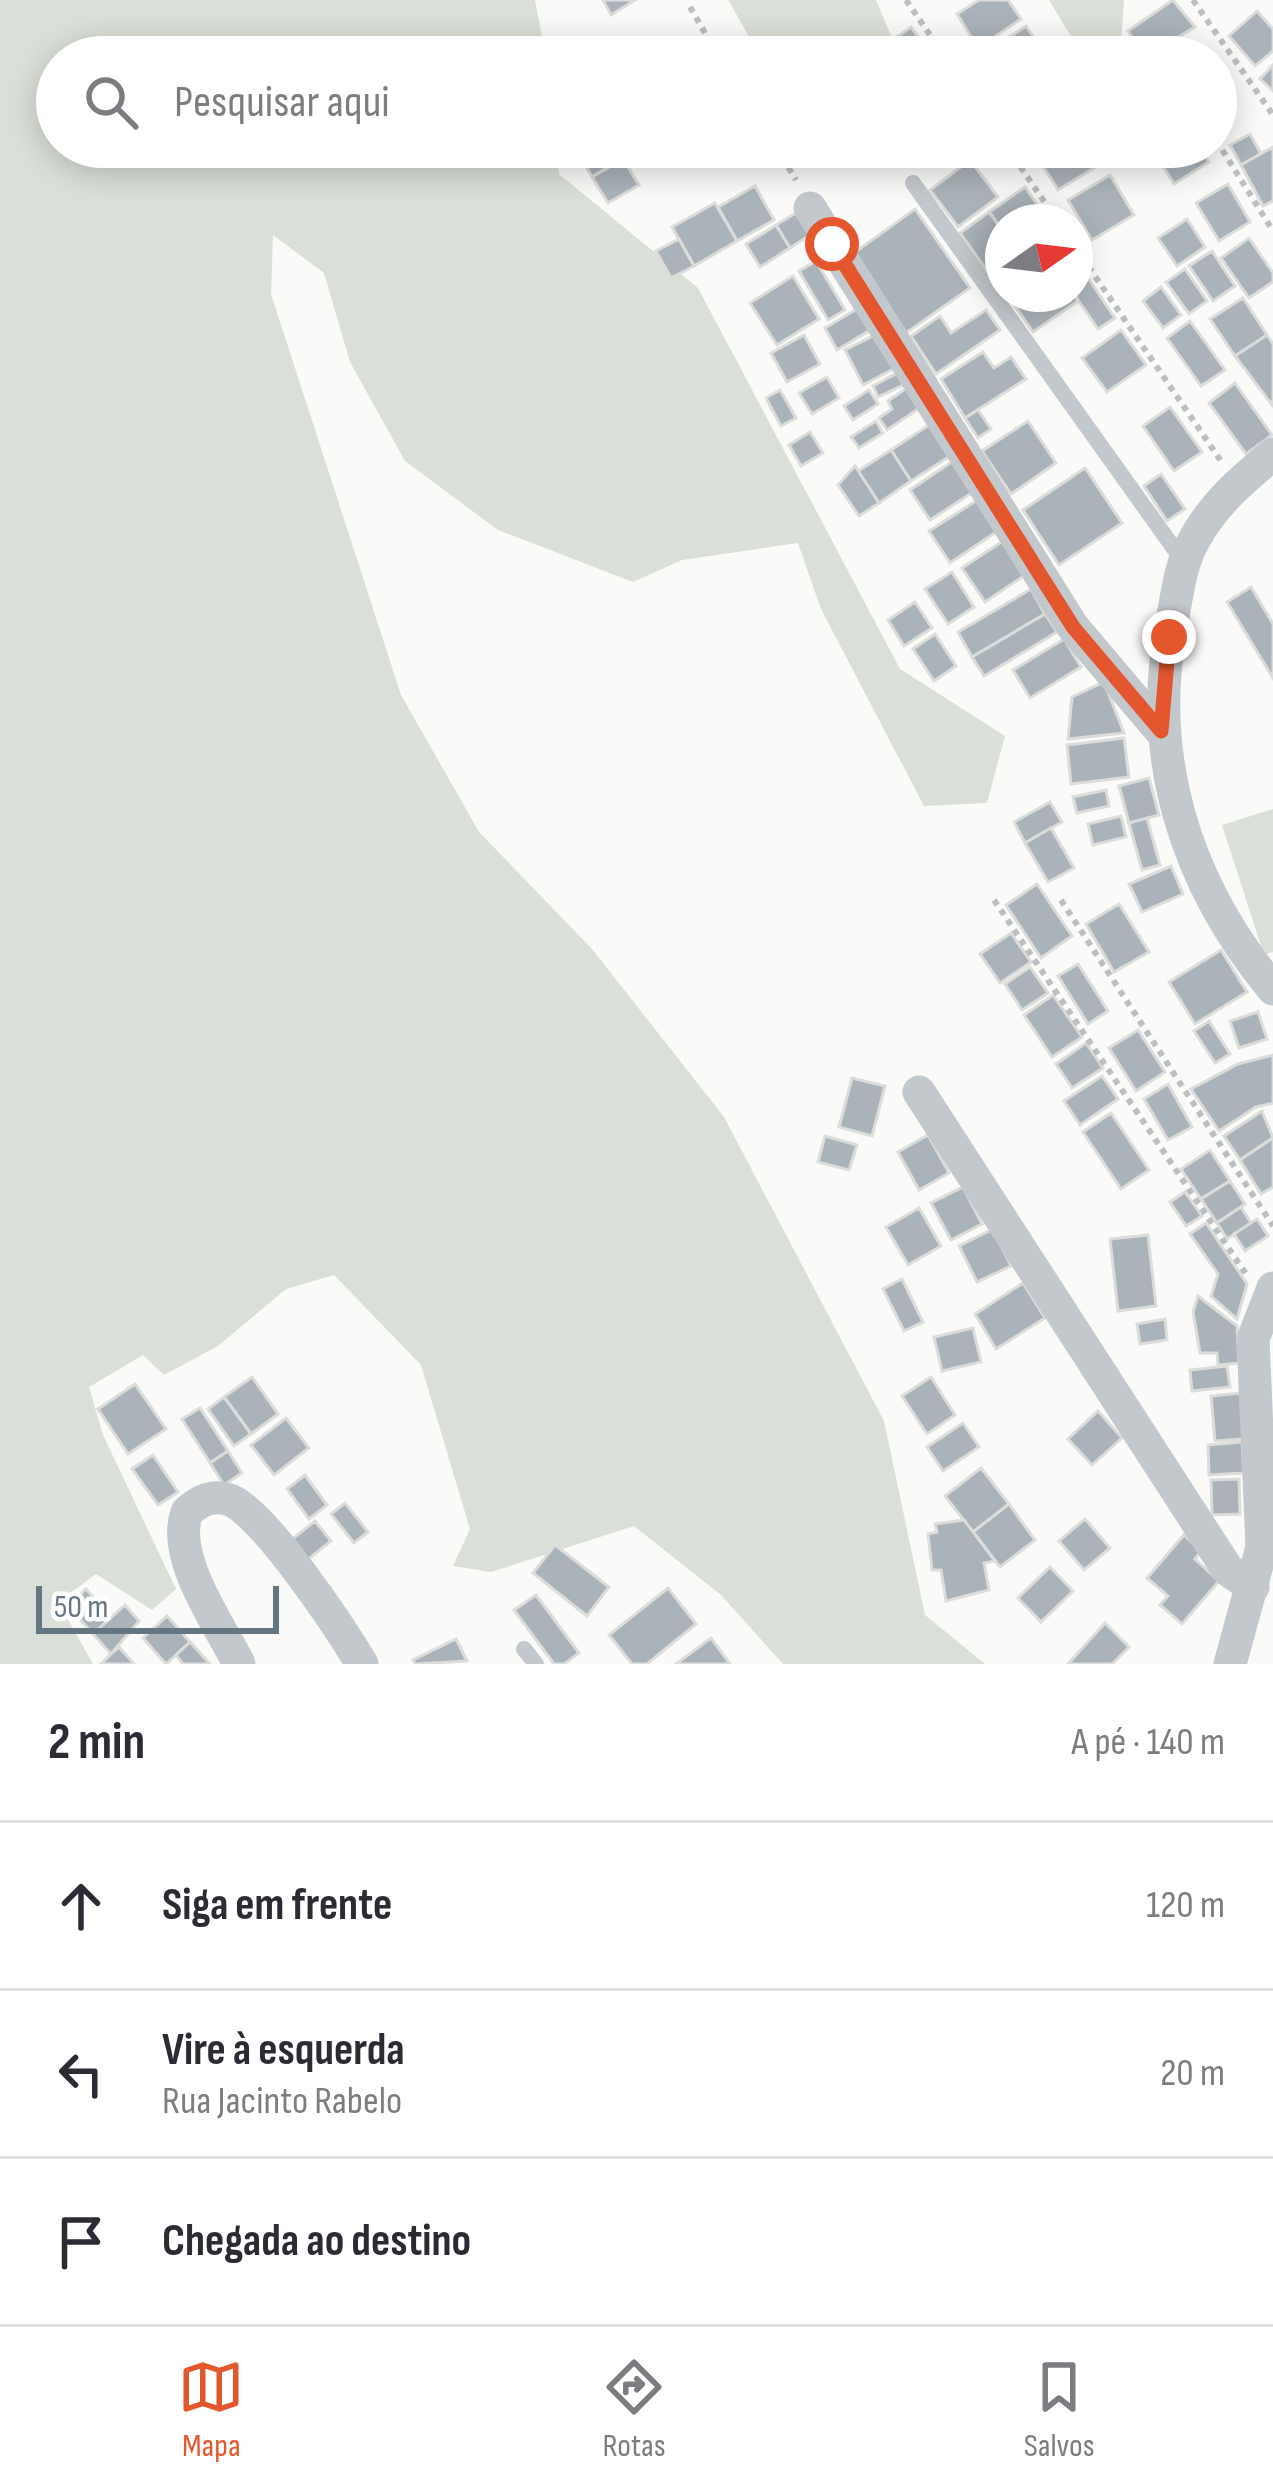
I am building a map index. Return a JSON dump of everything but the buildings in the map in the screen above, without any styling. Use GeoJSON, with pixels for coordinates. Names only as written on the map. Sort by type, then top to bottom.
{"type":"FeatureCollection","features":[{"type":"Feature","properties":{"kind":"street"},"geometry":{"type":"LineString","coordinates":[[810,208],[1073,627],[1161,731]]}},
{"type":"Feature","properties":{"kind":"street"},"geometry":{"type":"LineString","coordinates":[[1273,454],[1237,484],[1204,523],[1184,562],[1169,637],[1161,731],[1196,872],[1236,941],[1273,989]]}},
{"type":"Feature","properties":{"kind":"street"},"geometry":{"type":"LineString","coordinates":[[919,1092],[1228,1570],[1253,1586]]}},
{"type":"Feature","properties":{"kind":"street"},"geometry":{"type":"LineString","coordinates":[[1230,1664],[1253,1586],[1262,1527],[1253,1339],[1269,1295]]}},
{"type":"Feature","properties":{"kind":"street"},"geometry":{"type":"LineString","coordinates":[[239,1664],[197,1579],[184,1538],[188,1512],[205,1499],[226,1498],[252,1516],[340,1627],[362,1664]]}},
{"type":"Feature","properties":{"kind":"lane"},"geometry":{"type":"LineString","coordinates":[[913,183],[1184,562]]}},
{"type":"Feature","properties":{"kind":"path"},"geometry":{"type":"LineString","coordinates":[[906,0],[931,36]]}},
{"type":"Feature","properties":{"kind":"path"},"geometry":{"type":"LineString","coordinates":[[1192,0],[1217,36]]}},
{"type":"Feature","properties":{"kind":"path"},"geometry":{"type":"LineString","coordinates":[[690,7],[707,36]]}},
{"type":"Feature","properties":{"kind":"path"},"geometry":{"type":"LineString","coordinates":[[1237,64],[1273,115]]}},
{"type":"Feature","properties":{"kind":"path"},"geometry":{"type":"LineString","coordinates":[[1021,168],[1046,204]]}},
{"type":"Feature","properties":{"kind":"path"},"geometry":{"type":"LineString","coordinates":[[1234,168],[1273,231]]}},
{"type":"Feature","properties":{"kind":"path"},"geometry":{"type":"LineString","coordinates":[[1093,273],[1237,484]]}},
{"type":"Feature","properties":{"kind":"path"},"geometry":{"type":"LineString","coordinates":[[994,900],[1269,1295]]}},
{"type":"Feature","properties":{"kind":"path"},"geometry":{"type":"LineString","coordinates":[[1061,900],[1273,1226]]}},
{"type":"Feature","properties":{"kind":"shaded area"},"geometry":{"type":"Polygon","coordinates":[[[0,0],[535,0],[542,36],[36,36],[36,168],[558,168],[559,174],[698,288],[900,669],[1005,736],[987,803],[924,806],[821,609],[798,543],[682,560],[633,582],[498,530],[405,461],[350,362],[324,273],[273,235],[271,294],[401,695],[479,832],[592,949],[724,1117],[884,1421],[925,1615],[985,1664],[783,1664],[721,1595],[634,1526],[491,1572],[453,1566],[470,1529],[421,1365],[334,1275],[286,1289],[218,1346],[164,1375],[143,1355],[89,1387],[103,1435],[176,1589],[152,1610],[96,1574],[58,1602],[93,1664],[0,1664],[0,0]]]}},
{"type":"Feature","properties":{"kind":"shaded area"},"geometry":{"type":"Polygon","coordinates":[[[728,0],[876,0],[891,36],[749,36],[728,0]]]}},
{"type":"Feature","properties":{"kind":"shaded area"},"geometry":{"type":"Polygon","coordinates":[[[1049,0],[1124,0],[1121,36],[1071,36],[1049,0]]]}},
{"type":"Feature","properties":{"kind":"shaded area"},"geometry":{"type":"Polygon","coordinates":[[[1273,809],[1273,952],[1264,955],[1222,825],[1273,809]]]}},
{"type":"Feature","properties":{"kind":"route"},"geometry":{"type":"LineString","coordinates":[[832,244],[1073,627],[1126,696],[1161,731],[1169,637]]}}]}
